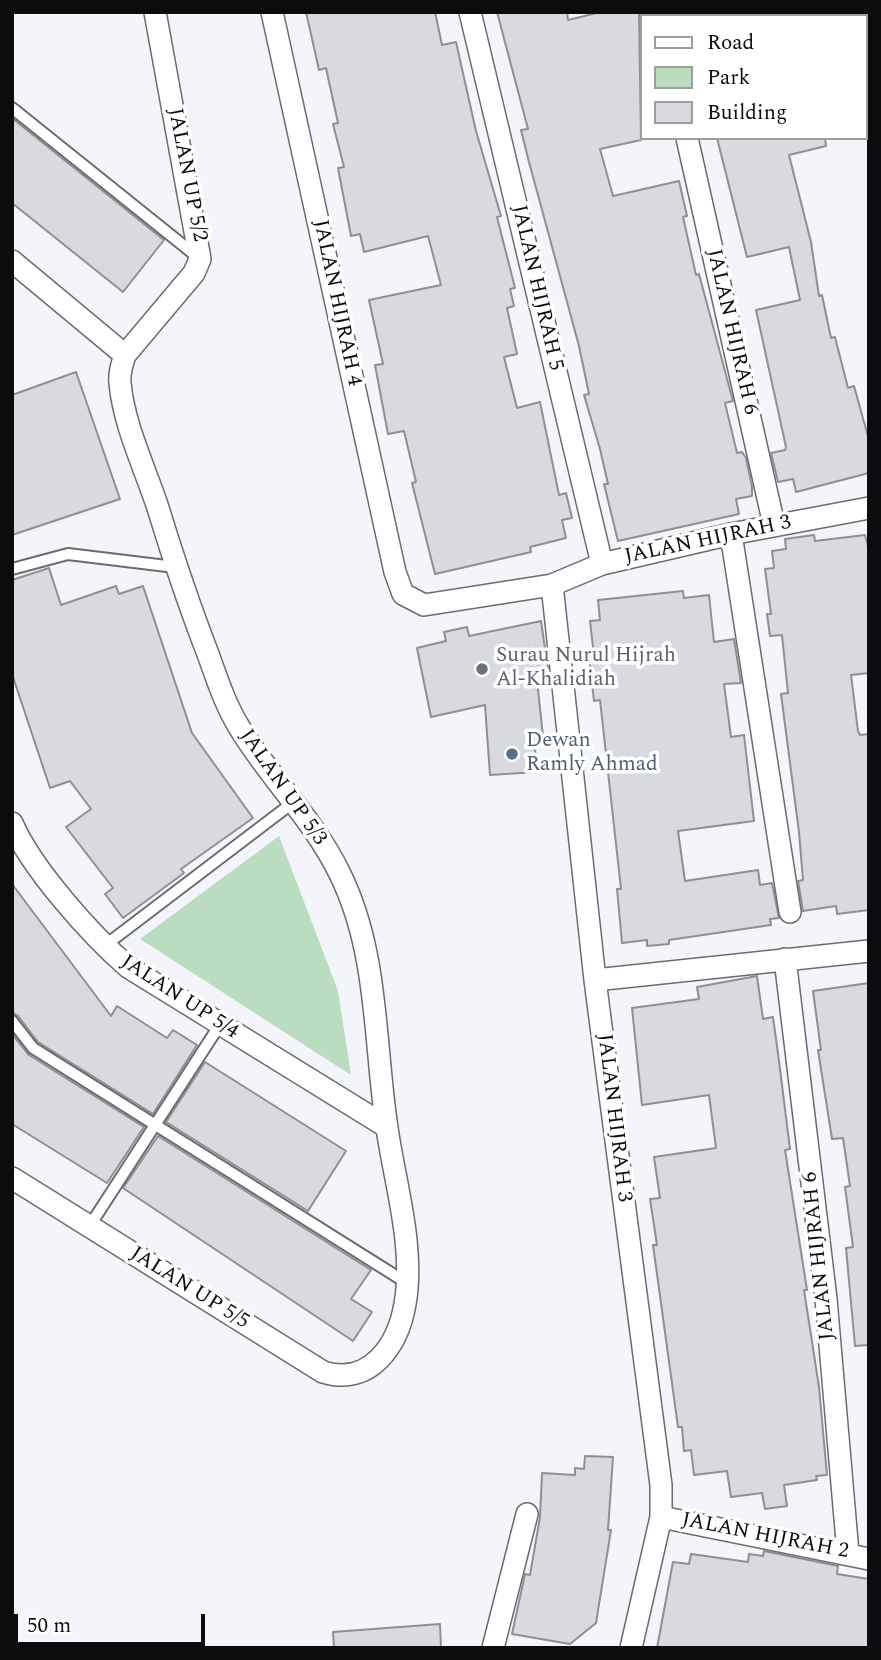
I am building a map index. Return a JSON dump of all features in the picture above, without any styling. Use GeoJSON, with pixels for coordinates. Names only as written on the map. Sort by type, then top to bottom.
{"type":"FeatureCollection","features":[{"type":"Feature","properties":{"kind":"street","name":"JALAN UP 5/2"},"geometry":{"type":"LineString","coordinates":[[125,355],[194,274],[200,259],[155,12]]}},
{"type":"Feature","properties":{"kind":"street","name":"JALAN HIJRAH 4"},"geometry":{"type":"LineString","coordinates":[[272,12],[402,594]]}},
{"type":"Feature","properties":{"kind":"street","name":"JALAN HIJRAH 5"},"geometry":{"type":"LineString","coordinates":[[470,12],[602,564]]}},
{"type":"Feature","properties":{"kind":"street","name":"JALAN HIJRAH 6"},"geometry":{"type":"LineString","coordinates":[[687,140],[774,525]]}},
{"type":"Feature","properties":{"kind":"street"},"geometry":{"type":"LineString","coordinates":[[12,261],[125,355]]}},
{"type":"Feature","properties":{"kind":"street","name":"JALAN UP 5/3"},"geometry":{"type":"LineString","coordinates":[[125,355],[120,381],[125,411],[175,567],[227,705],[240,729],[295,801],[339,872],[359,923],[369,962],[387,1127],[408,1264],[399,1331],[389,1351],[372,1367]]}},
{"type":"Feature","properties":{"kind":"street","name":"JALAN HIJRAH 3"},"geometry":{"type":"LineString","coordinates":[[402,594],[424,605],[552,585],[602,564],[731,534],[869,508]]}},
{"type":"Feature","properties":{"kind":"street"},"geometry":{"type":"LineString","coordinates":[[731,534],[790,912]]}},
{"type":"Feature","properties":{"kind":"street","name":"JALAN HIJRAH 3"},"geometry":{"type":"LineString","coordinates":[[552,585],[595,980],[660,1485],[661,1517],[631,1648]]}},
{"type":"Feature","properties":{"kind":"street","name":"JALAN UP 5/4"},"geometry":{"type":"LineString","coordinates":[[13,826],[33,859],[103,947],[128,967],[219,1026],[387,1127]]}},
{"type":"Feature","properties":{"kind":"street"},"geometry":{"type":"LineString","coordinates":[[595,980],[869,951]]}},
{"type":"Feature","properties":{"kind":"street","name":"JALAN HIJRAH 6"},"geometry":{"type":"LineString","coordinates":[[785,959],[826,1299],[848,1553]]}},
{"type":"Feature","properties":{"kind":"street","name":"JALAN UP 5/5"},"geometry":{"type":"LineString","coordinates":[[12,1178],[323,1372],[346,1376],[372,1367]]}},
{"type":"Feature","properties":{"kind":"street"},"geometry":{"type":"LineString","coordinates":[[492,1648],[527,1514]]}},
{"type":"Feature","properties":{"kind":"street","name":"JALAN HIJRAH 2"},"geometry":{"type":"LineString","coordinates":[[661,1517],[869,1559]]}},
{"type":"Feature","properties":{"kind":"lane"},"geometry":{"type":"LineString","coordinates":[[12,108],[200,259]]}},
{"type":"Feature","properties":{"kind":"lane"},"geometry":{"type":"LineString","coordinates":[[12,569],[68,554],[175,567]]}},
{"type":"Feature","properties":{"kind":"lane"},"geometry":{"type":"LineString","coordinates":[[103,947],[295,801]]}},
{"type":"Feature","properties":{"kind":"lane"},"geometry":{"type":"LineString","coordinates":[[12,1021],[33,1048],[407,1283]]}},
{"type":"Feature","properties":{"kind":"lane"},"geometry":{"type":"LineString","coordinates":[[89,1227],[219,1026]]}},
{"type":"Feature","properties":{"kind":"green space"},"geometry":{"type":"Polygon","coordinates":[[[869,12],[869,74],[867,14],[844,14],[869,12]]]}},
{"type":"Feature","properties":{"kind":"green space"},"geometry":{"type":"Polygon","coordinates":[[[279,836],[338,991],[351,1075],[140,939],[279,836]]]}},
{"type":"Feature","properties":{"kind":"building"},"geometry":{"type":"Polygon","coordinates":[[[306,12],[435,12],[442,45],[456,42],[476,131],[501,216],[497,217],[515,288],[510,289],[514,306],[507,308],[517,354],[504,357],[517,408],[540,402],[559,495],[566,493],[572,518],[562,520],[566,538],[530,547],[531,552],[435,574],[412,483],[416,482],[404,431],[388,434],[375,365],[383,364],[369,300],[441,285],[428,236],[364,252],[360,234],[351,236],[338,168],[344,167],[333,124],[338,123],[326,68],[319,70],[306,12]]]}},
{"type":"Feature","properties":{"kind":"building"},"geometry":{"type":"Polygon","coordinates":[[[497,12],[567,12],[568,20],[601,12],[639,12],[641,140],[600,149],[613,196],[679,181],[687,216],[683,217],[696,275],[699,274],[733,401],[725,403],[737,453],[742,452],[746,458],[752,487],[752,496],[736,499],[739,514],[618,541],[604,484],[608,484],[600,449],[584,395],[589,394],[579,346],[521,130],[528,129],[497,12]]]}},
{"type":"Feature","properties":{"kind":"building"},"geometry":{"type":"Polygon","coordinates":[[[12,118],[164,240],[123,292],[12,203],[12,118]]]}},
{"type":"Feature","properties":{"kind":"building"},"geometry":{"type":"Polygon","coordinates":[[[718,140],[825,140],[826,146],[789,155],[811,242],[819,296],[822,295],[831,338],[835,337],[848,388],[854,386],[869,440],[869,473],[796,492],[793,479],[778,482],[771,453],[785,450],[786,447],[756,310],[800,300],[789,247],[747,257],[718,140]]]}},
{"type":"Feature","properties":{"kind":"building"},"geometry":{"type":"Polygon","coordinates":[[[76,372],[120,499],[12,535],[12,395],[76,372]]]}},
{"type":"Feature","properties":{"kind":"building"},"geometry":{"type":"Polygon","coordinates":[[[814,535],[815,541],[865,535],[869,550],[869,673],[851,675],[858,731],[860,735],[869,734],[869,910],[837,914],[836,906],[803,911],[798,881],[803,880],[799,832],[781,694],[788,693],[782,635],[770,636],[767,614],[771,614],[765,569],[774,568],[772,551],[786,549],[785,539],[814,535]]]}},
{"type":"Feature","properties":{"kind":"building"},"geometry":{"type":"Polygon","coordinates":[[[49,568],[61,605],[116,586],[119,594],[143,586],[192,733],[253,818],[181,869],[184,873],[123,918],[105,894],[113,888],[66,827],[91,809],[70,781],[50,788],[12,674],[12,580],[49,568]]]}},
{"type":"Feature","properties":{"kind":"building"},"geometry":{"type":"Polygon","coordinates":[[[683,591],[684,598],[709,595],[714,642],[734,639],[741,683],[724,684],[731,737],[744,735],[754,821],[678,831],[685,881],[758,870],[760,885],[772,883],[779,918],[770,919],[771,925],[669,940],[669,944],[647,946],[647,940],[622,943],[617,889],[621,889],[600,700],[594,701],[589,657],[594,656],[590,621],[600,620],[598,600],[683,591]]]}},
{"type":"Feature","properties":{"kind":"building","name":"Surau Nurul Hijrah Al-Khalidiah"},"geometry":{"type":"Polygon","coordinates":[[[541,621],[548,668],[536,671],[543,736],[534,736],[537,772],[490,775],[485,705],[431,717],[417,648],[446,641],[444,632],[467,627],[469,636],[541,621]]]}},
{"type":"Feature","properties":{"kind":"building"},"geometry":{"type":"Polygon","coordinates":[[[12,884],[111,1016],[117,1006],[167,1038],[173,1030],[197,1045],[153,1114],[38,1042],[18,1016],[12,1013],[12,884]]]}},
{"type":"Feature","properties":{"kind":"building"},"geometry":{"type":"Polygon","coordinates":[[[757,976],[763,1019],[773,1017],[790,1149],[785,1150],[807,1290],[804,1290],[819,1387],[827,1475],[816,1476],[817,1480],[784,1485],[787,1506],[765,1509],[762,1493],[731,1497],[727,1471],[694,1475],[691,1450],[684,1451],[682,1427],[678,1427],[653,1245],[657,1245],[650,1199],[660,1198],[654,1157],[716,1148],[709,1095],[642,1105],[632,1008],[699,999],[697,987],[757,976]]]}},
{"type":"Feature","properties":{"kind":"building"},"geometry":{"type":"Polygon","coordinates":[[[869,983],[869,1345],[855,1346],[846,1248],[853,1247],[845,1187],[850,1186],[843,1138],[832,1139],[818,1050],[821,1050],[813,991],[869,983]]]}},
{"type":"Feature","properties":{"kind":"building"},"geometry":{"type":"Polygon","coordinates":[[[12,1034],[29,1055],[144,1127],[107,1183],[12,1124],[12,1034]]]}},
{"type":"Feature","properties":{"kind":"building"},"geometry":{"type":"Polygon","coordinates":[[[205,1062],[346,1151],[308,1211],[166,1122],[205,1062]]]}},
{"type":"Feature","properties":{"kind":"building"},"geometry":{"type":"Polygon","coordinates":[[[158,1136],[371,1270],[351,1299],[372,1312],[353,1341],[123,1188],[158,1136]]]}},
{"type":"Feature","properties":{"kind":"building"},"geometry":{"type":"Polygon","coordinates":[[[585,1456],[613,1457],[608,1530],[611,1530],[596,1623],[570,1644],[512,1634],[525,1574],[530,1575],[540,1517],[542,1473],[575,1475],[575,1468],[584,1469],[585,1456]]]}},
{"type":"Feature","properties":{"kind":"building"},"geometry":{"type":"Polygon","coordinates":[[[764,1551],[838,1566],[837,1574],[869,1579],[869,1648],[657,1648],[673,1562],[689,1564],[691,1554],[748,1562],[749,1554],[763,1556],[764,1551]]]}},
{"type":"Feature","properties":{"kind":"building"},"geometry":{"type":"Polygon","coordinates":[[[440,1624],[441,1648],[334,1648],[333,1632],[440,1624]]]}},
{"type":"Feature","properties":{"kind":"place","name":"Surau Nurul Hijrah Al-Khalidiah"},"geometry":{"type":"Point","coordinates":[482,669]}},
{"type":"Feature","properties":{"kind":"place","name":"Dewan Ramly Ahmad"},"geometry":{"type":"Point","coordinates":[512,754]}}]}
